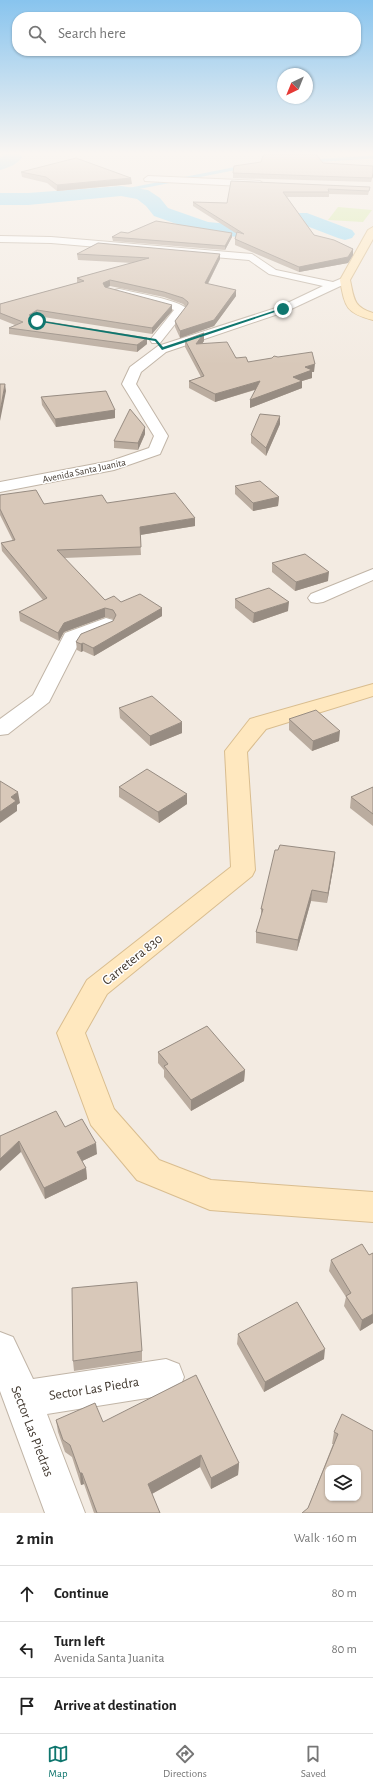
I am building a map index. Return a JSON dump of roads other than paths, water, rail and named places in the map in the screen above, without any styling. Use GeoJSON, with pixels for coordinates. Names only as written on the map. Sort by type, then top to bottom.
{"type":"FeatureCollection","features":[{"type":"Feature","properties":{"kind":"street"},"geometry":{"type":"LineString","coordinates":[[340,283],[373,230]]}},
{"type":"Feature","properties":{"kind":"street"},"geometry":{"type":"LineString","coordinates":[[0,239],[51,240],[135,246],[252,257],[273,272],[340,283]]}},
{"type":"Feature","properties":{"kind":"street"},"geometry":{"type":"LineString","coordinates":[[340,283],[350,304],[360,313],[373,317]]}},
{"type":"Feature","properties":{"kind":"street","name":"Avenida Santa Juanita"},"geometry":{"type":"LineString","coordinates":[[0,486],[114,465],[155,451],[161,436],[129,384],[135,370],[159,345],[283,309],[340,283]]}},
{"type":"Feature","properties":{"kind":"street"},"geometry":{"type":"LineString","coordinates":[[110,290],[169,304],[181,309],[159,345],[141,338]]}},
{"type":"Feature","properties":{"kind":"street"},"geometry":{"type":"LineString","coordinates":[[317,598],[373,574]]}},
{"type":"Feature","properties":{"kind":"street"},"geometry":{"type":"LineString","coordinates":[[0,729],[42,698],[72,638],[106,624]]}},
{"type":"Feature","properties":{"kind":"street","name":"Carretera 830"},"geometry":{"type":"LineString","coordinates":[[373,690],[258,724],[236,751],[243,870],[97,987],[71,1033],[102,1116],[148,1170],[210,1195],[373,1207]]}},
{"type":"Feature","properties":{"kind":"street","name":"Sector Las Piedras"},"geometry":{"type":"LineString","coordinates":[[0,1350],[23,1399],[65,1513]]}},
{"type":"Feature","properties":{"kind":"street","name":"Sector Las Piedra"},"geometry":{"type":"LineString","coordinates":[[23,1399],[166,1377]]}},
{"type":"Feature","properties":{"kind":"waterway"},"geometry":{"type":"LineString","coordinates":[[193,224],[205,228],[239,231],[266,224]]}},
{"type":"Feature","properties":{"kind":"waterway"},"geometry":{"type":"LineString","coordinates":[[319,224],[345,234]]}}]}
